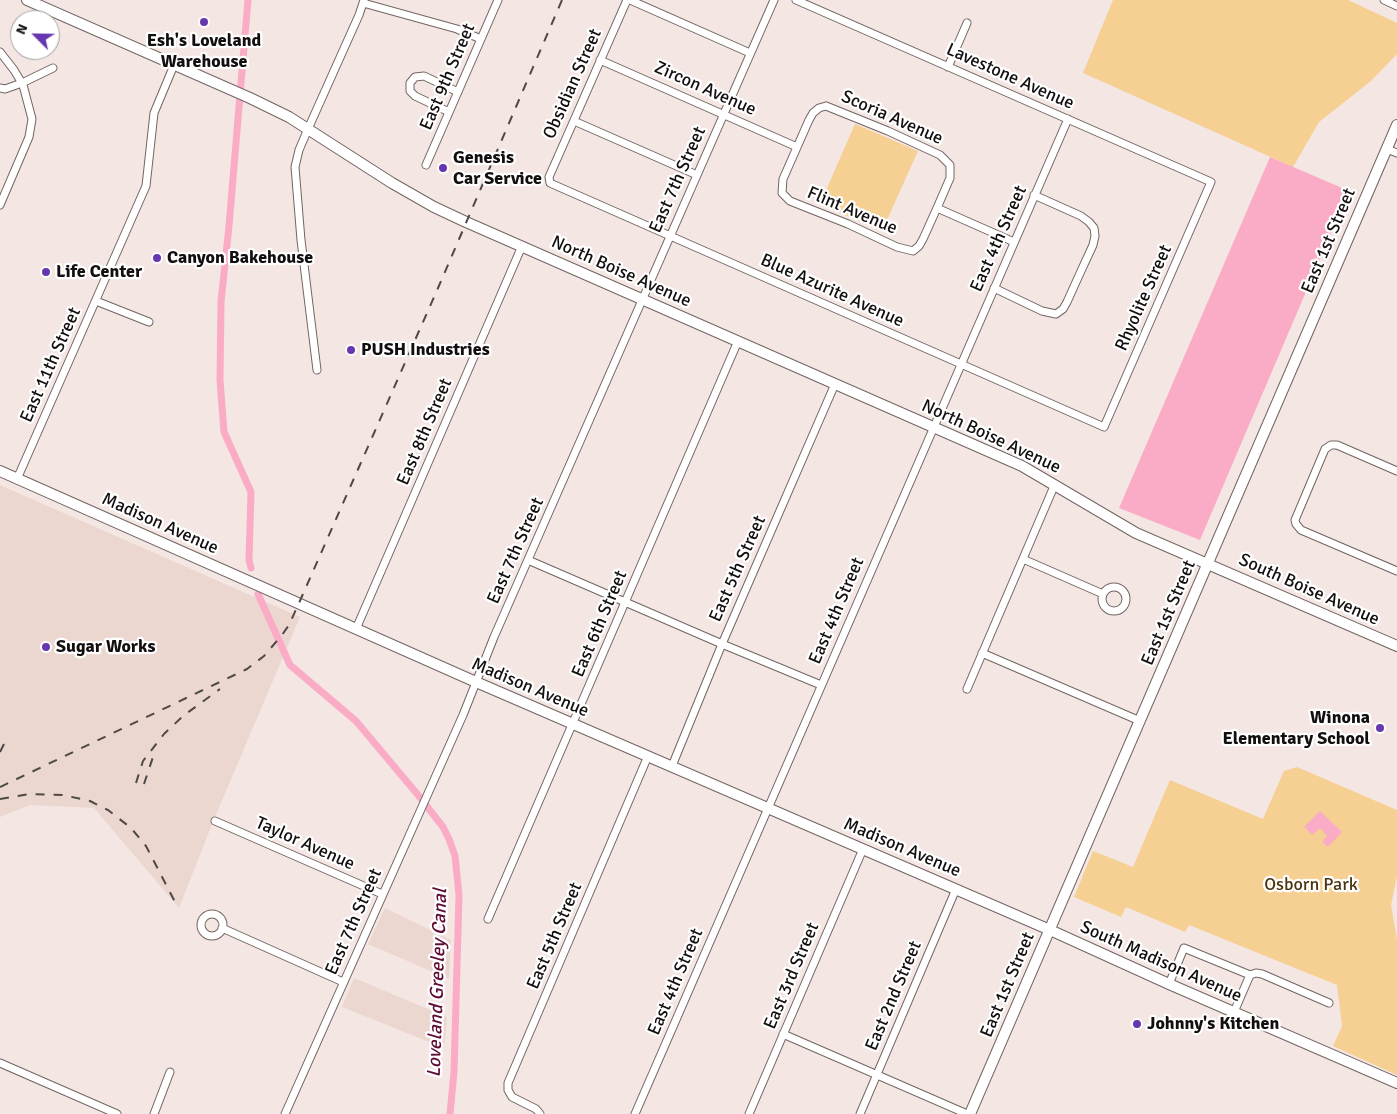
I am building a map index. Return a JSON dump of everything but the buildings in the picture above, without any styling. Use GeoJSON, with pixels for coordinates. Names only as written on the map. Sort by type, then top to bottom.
{"type":"FeatureCollection","features":[{"type":"Feature","properties":{"kind":"main road","name":"North Boise Avenue"},"geometry":{"type":"LineString","coordinates":[[27,0],[250,98],[308,128],[392,183],[428,204],[1022,466],[1136,533],[1208,563]]}},
{"type":"Feature","properties":{"kind":"main road","name":"East 1st Street"},"geometry":{"type":"LineString","coordinates":[[969,1114],[1208,563],[1392,151],[1397,126]]}},
{"type":"Feature","properties":{"kind":"main road","name":"Madison Avenue"},"geometry":{"type":"LineString","coordinates":[[0,471],[476,682],[1050,930]]}},
{"type":"Feature","properties":{"kind":"main road","name":"South Boise Avenue"},"geometry":{"type":"LineString","coordinates":[[1208,563],[1397,646]]}},
{"type":"Feature","properties":{"kind":"main road","name":"South Madison Avenue"},"geometry":{"type":"LineString","coordinates":[[1050,930],[1397,1083]]}},
{"type":"Feature","properties":{"kind":"street","name":"East 9th Street"},"geometry":{"type":"LineString","coordinates":[[426,165],[498,0]]}},
{"type":"Feature","properties":{"kind":"street"},"geometry":{"type":"LineString","coordinates":[[628,0],[750,53]]}},
{"type":"Feature","properties":{"kind":"street","name":"Obsidian Street"},"geometry":{"type":"LineString","coordinates":[[549,181],[549,177],[600,60],[628,0]]}},
{"type":"Feature","properties":{"kind":"street","name":"East 7th Street"},"geometry":{"type":"LineString","coordinates":[[285,1114],[419,813],[774,0]]}},
{"type":"Feature","properties":{"kind":"street","name":"Lavestone Avenue"},"geometry":{"type":"LineString","coordinates":[[796,0],[1211,182]]}},
{"type":"Feature","properties":{"kind":"street"},"geometry":{"type":"LineString","coordinates":[[1384,0],[1397,6]]}},
{"type":"Feature","properties":{"kind":"street"},"geometry":{"type":"LineString","coordinates":[[317,370],[301,240],[296,168],[299,150],[363,2],[457,29],[481,39]]}},
{"type":"Feature","properties":{"kind":"street"},"geometry":{"type":"LineString","coordinates":[[948,67],[967,23]]}},
{"type":"Feature","properties":{"kind":"street"},"geometry":{"type":"LineString","coordinates":[[0,52],[22,83],[32,119],[29,136],[0,204]]}},
{"type":"Feature","properties":{"kind":"street","name":"Zircon Avenue"},"geometry":{"type":"LineString","coordinates":[[600,60],[797,147]]}},
{"type":"Feature","properties":{"kind":"street","name":"East 11th Street"},"geometry":{"type":"LineString","coordinates":[[17,479],[146,186],[154,113],[174,65]]}},
{"type":"Feature","properties":{"kind":"street"},"geometry":{"type":"LineString","coordinates":[[0,88],[5,89],[22,83],[53,68]]}},
{"type":"Feature","properties":{"kind":"street"},"geometry":{"type":"LineString","coordinates":[[449,112],[416,96],[410,91],[410,83],[415,77],[424,76],[458,92]]}},
{"type":"Feature","properties":{"kind":"street","name":"Scoria Avenue"},"geometry":{"type":"LineString","coordinates":[[797,147],[812,114],[819,108],[826,106],[888,131],[940,155],[950,165],[950,178],[937,208]]}},
{"type":"Feature","properties":{"kind":"street","name":"East 4th Street"},"geometry":{"type":"LineString","coordinates":[[635,1114],[1068,119]]}},
{"type":"Feature","properties":{"kind":"street"},"geometry":{"type":"LineString","coordinates":[[574,121],[697,175]]}},
{"type":"Feature","properties":{"kind":"street","name":"Flint Avenue"},"geometry":{"type":"LineString","coordinates":[[797,147],[783,179],[782,193],[790,200],[897,247],[912,251],[919,246],[937,208]]}},
{"type":"Feature","properties":{"kind":"street","name":"Blue Azurite Avenue"},"geometry":{"type":"LineString","coordinates":[[549,181],[552,184],[1104,427]]}},
{"type":"Feature","properties":{"kind":"street","name":"Rhyolite Street"},"geometry":{"type":"LineString","coordinates":[[1104,427],[1211,182]]}},
{"type":"Feature","properties":{"kind":"street"},"geometry":{"type":"LineString","coordinates":[[994,288],[1042,311],[1056,314],[1063,309],[1067,302],[1089,254],[1095,236],[1094,228],[1089,222],[1081,216],[1034,195]]}},
{"type":"Feature","properties":{"kind":"street"},"geometry":{"type":"LineString","coordinates":[[937,208],[1014,242]]}},
{"type":"Feature","properties":{"kind":"street","name":"East 8th Street"},"geometry":{"type":"LineString","coordinates":[[356,629],[522,246]]}},
{"type":"Feature","properties":{"kind":"street"},"geometry":{"type":"LineString","coordinates":[[96,301],[149,322]]}},
{"type":"Feature","properties":{"kind":"street","name":"East 6th Street"},"geometry":{"type":"LineString","coordinates":[[488,919],[738,341]]}},
{"type":"Feature","properties":{"kind":"street","name":"East 5th Street"},"geometry":{"type":"LineString","coordinates":[[672,766],[674,757],[722,644],[835,384]]}},
{"type":"Feature","properties":{"kind":"street"},"geometry":{"type":"LineString","coordinates":[[1397,471],[1338,445],[1331,445],[1325,449],[1296,517],[1296,524],[1301,530],[1397,571]]}},
{"type":"Feature","properties":{"kind":"street"},"geometry":{"type":"LineString","coordinates":[[967,688],[1055,484]]}},
{"type":"Feature","properties":{"kind":"street"},"geometry":{"type":"LineString","coordinates":[[1023,559],[1103,594]]}},
{"type":"Feature","properties":{"kind":"street"},"geometry":{"type":"LineString","coordinates":[[528,560],[821,685]]}},
{"type":"Feature","properties":{"kind":"street"},"geometry":{"type":"LineString","coordinates":[[982,653],[1140,722]]}},
{"type":"Feature","properties":{"kind":"street","name":"East 5th Street"},"geometry":{"type":"LineString","coordinates":[[540,1114],[536,1109],[512,1097],[508,1090],[508,1083],[648,756]]}},
{"type":"Feature","properties":{"kind":"street","name":"Taylor Avenue"},"geometry":{"type":"LineString","coordinates":[[215,821],[382,894]]}},
{"type":"Feature","properties":{"kind":"street","name":"East 3rd Street"},"geometry":{"type":"LineString","coordinates":[[748,1114],[863,849]]}},
{"type":"Feature","properties":{"kind":"street","name":"East 2nd Street"},"geometry":{"type":"LineString","coordinates":[[860,1114],[956,890]]}},
{"type":"Feature","properties":{"kind":"street"},"geometry":{"type":"LineString","coordinates":[[222,928],[343,982]]}},
{"type":"Feature","properties":{"kind":"street"},"geometry":{"type":"LineString","coordinates":[[1169,984],[1184,948],[1250,975],[1262,974],[1329,1003]]}},
{"type":"Feature","properties":{"kind":"street"},"geometry":{"type":"LineString","coordinates":[[1234,1012],[1250,975]]}},
{"type":"Feature","properties":{"kind":"street"},"geometry":{"type":"LineString","coordinates":[[783,1034],[969,1114]]}},
{"type":"Feature","properties":{"kind":"street"},"geometry":{"type":"LineString","coordinates":[[0,1063],[117,1114]]}},
{"type":"Feature","properties":{"kind":"street"},"geometry":{"type":"LineString","coordinates":[[154,1114],[170,1072]]}},
{"type":"Feature","properties":{"kind":"shaded area"},"geometry":{"type":"Polygon","coordinates":[[[1270,157],[1349,191],[1200,540],[1119,508],[1270,157]]]}},
{"type":"Feature","properties":{"kind":"shaded area"},"geometry":{"type":"Polygon","coordinates":[[[0,485],[300,617],[215,817],[179,908],[94,808],[30,805],[0,817],[0,485]]]}},
{"type":"Feature","properties":{"kind":"shaded area"},"geometry":{"type":"Polygon","coordinates":[[[1320,811],[1342,832],[1328,847],[1322,842],[1327,836],[1320,828],[1312,835],[1304,827],[1320,811]]]}},
{"type":"Feature","properties":{"kind":"shaded area"},"geometry":{"type":"Polygon","coordinates":[[[385,908],[451,940],[449,979],[368,944],[385,908]]]}},
{"type":"Feature","properties":{"kind":"shaded area"},"geometry":{"type":"Polygon","coordinates":[[[354,978],[447,1017],[444,1048],[342,1007],[354,978]]]}},
{"type":"Feature","properties":{"kind":"green space"},"geometry":{"type":"Polygon","coordinates":[[[1113,0],[1348,0],[1397,23],[1397,54],[1371,81],[1319,122],[1293,167],[1083,73],[1113,0]]]}},
{"type":"Feature","properties":{"kind":"green space"},"geometry":{"type":"Polygon","coordinates":[[[855,124],[918,151],[882,231],[820,204],[855,124]]]}},
{"type":"Feature","properties":{"kind":"green space","name":"Osborn Park"},"geometry":{"type":"Polygon","coordinates":[[[1297,767],[1397,810],[1397,876],[1391,905],[1397,940],[1397,1075],[1333,1046],[1342,1026],[1337,985],[1189,925],[1185,932],[1126,907],[1121,917],[1074,897],[1093,851],[1133,867],[1170,780],[1263,819],[1284,771],[1297,767]]]}},
{"type":"Feature","properties":{"kind":"waterway","name":"Loveland Greeley Canal"},"geometry":{"type":"LineString","coordinates":[[248,0],[221,302],[220,380],[224,432],[251,492],[249,560],[251,568]]}},
{"type":"Feature","properties":{"kind":"waterway","name":"Loveland Greeley Canal"},"geometry":{"type":"LineString","coordinates":[[258,594],[290,665],[356,721],[418,795],[443,827],[449,839],[455,856],[459,895],[454,1072],[450,1114]]}},
{"type":"Feature","properties":{"kind":"railway"},"geometry":{"type":"LineString","coordinates":[[0,787],[247,669],[264,656],[282,635],[299,603],[438,288],[562,0]]}},
{"type":"Feature","properties":{"kind":"railway"},"geometry":{"type":"LineString","coordinates":[[136,783],[143,761],[164,734],[183,716],[220,689]]}},
{"type":"Feature","properties":{"kind":"railway"},"geometry":{"type":"LineString","coordinates":[[0,752],[4,744]]}},
{"type":"Feature","properties":{"kind":"railway"},"geometry":{"type":"LineString","coordinates":[[144,784],[155,751]]}},
{"type":"Feature","properties":{"kind":"railway"},"geometry":{"type":"LineString","coordinates":[[0,799],[29,794],[63,795],[90,801],[108,810],[131,828],[146,846],[175,902]]}},
{"type":"Feature","properties":{"kind":"place","name":"Esh's Loveland Warehouse"},"geometry":{"type":"Point","coordinates":[204,22]}},
{"type":"Feature","properties":{"kind":"place","name":"Genesis Car Service"},"geometry":{"type":"Point","coordinates":[443,168]}},
{"type":"Feature","properties":{"kind":"place","name":"Canyon Bakehouse"},"geometry":{"type":"Point","coordinates":[157,258]}},
{"type":"Feature","properties":{"kind":"place","name":"Life Center"},"geometry":{"type":"Point","coordinates":[46,272]}},
{"type":"Feature","properties":{"kind":"place","name":"PUSH Industries"},"geometry":{"type":"Point","coordinates":[351,350]}},
{"type":"Feature","properties":{"kind":"place","name":"Sugar Works"},"geometry":{"type":"Point","coordinates":[46,647]}},
{"type":"Feature","properties":{"kind":"place","name":"Winona Elementary School"},"geometry":{"type":"Point","coordinates":[1380,728]}},
{"type":"Feature","properties":{"kind":"place","name":"Johnny's Kitchen"},"geometry":{"type":"Point","coordinates":[1137,1024]}}]}
